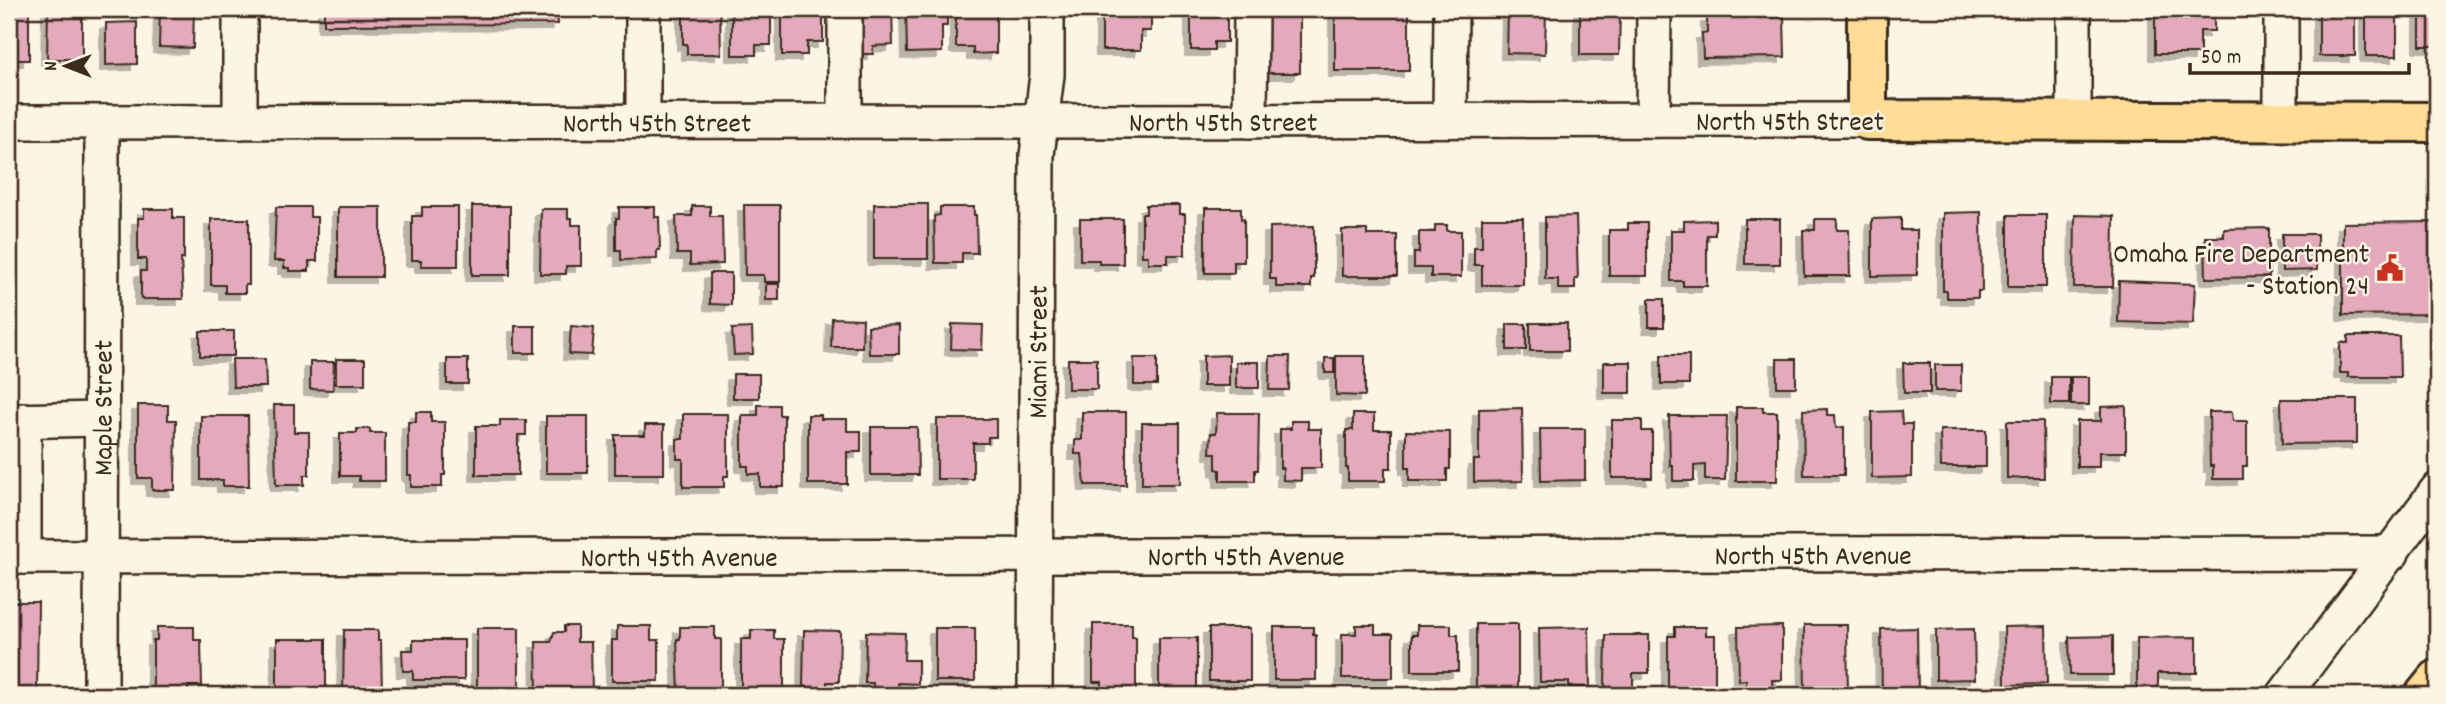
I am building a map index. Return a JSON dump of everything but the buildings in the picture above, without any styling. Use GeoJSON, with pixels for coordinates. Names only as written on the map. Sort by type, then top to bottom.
{"type":"FeatureCollection","features":[{"type":"Feature","properties":{"kind":"main road"},"geometry":{"type":"LineString","coordinates":[[1867,9],[1867,120]]}},
{"type":"Feature","properties":{"kind":"main road","name":"North 45th Street"},"geometry":{"type":"LineString","coordinates":[[1867,120],[2437,122]]}},
{"type":"Feature","properties":{"kind":"main road"},"geometry":{"type":"LineString","coordinates":[[2426,695],[2437,680]]}},
{"type":"Feature","properties":{"kind":"street"},"geometry":{"type":"LineString","coordinates":[[240,9],[240,122]]}},
{"type":"Feature","properties":{"kind":"street"},"geometry":{"type":"LineString","coordinates":[[643,9],[643,122]]}},
{"type":"Feature","properties":{"kind":"street"},"geometry":{"type":"LineString","coordinates":[[845,9],[845,121]]}},
{"type":"Feature","properties":{"kind":"street","name":"Miami Street"},"geometry":{"type":"LineString","coordinates":[[1035,695],[1037,155],[1047,75],[1047,9]]}},
{"type":"Feature","properties":{"kind":"street"},"geometry":{"type":"LineString","coordinates":[[1250,121],[1251,9]]}},
{"type":"Feature","properties":{"kind":"street"},"geometry":{"type":"LineString","coordinates":[[1450,120],[1451,9]]}},
{"type":"Feature","properties":{"kind":"street"},"geometry":{"type":"LineString","coordinates":[[1653,120],[1654,9]]}},
{"type":"Feature","properties":{"kind":"street"},"geometry":{"type":"LineString","coordinates":[[2074,9],[2074,120]]}},
{"type":"Feature","properties":{"kind":"street"},"geometry":{"type":"LineString","coordinates":[[2281,9],[2281,120]]}},
{"type":"Feature","properties":{"kind":"street","name":"North 45th Street"},"geometry":{"type":"LineString","coordinates":[[9,122],[1867,120]]}},
{"type":"Feature","properties":{"kind":"street","name":"Maple Street"},"geometry":{"type":"LineString","coordinates":[[101,695],[102,122]]}},
{"type":"Feature","properties":{"kind":"street"},"geometry":{"type":"LineString","coordinates":[[17,557],[16,420],[101,419]]}},
{"type":"Feature","properties":{"kind":"street"},"geometry":{"type":"LineString","coordinates":[[2284,695],[2437,490]]}},
{"type":"Feature","properties":{"kind":"street","name":"North 45th Avenue"},"geometry":{"type":"LineString","coordinates":[[17,557],[2392,553]]}},
{"type":"Feature","properties":{"kind":"place","name":"Omaha Fire Department - Station 24"},"geometry":{"type":"Point","coordinates":[2390,268]}}]}
